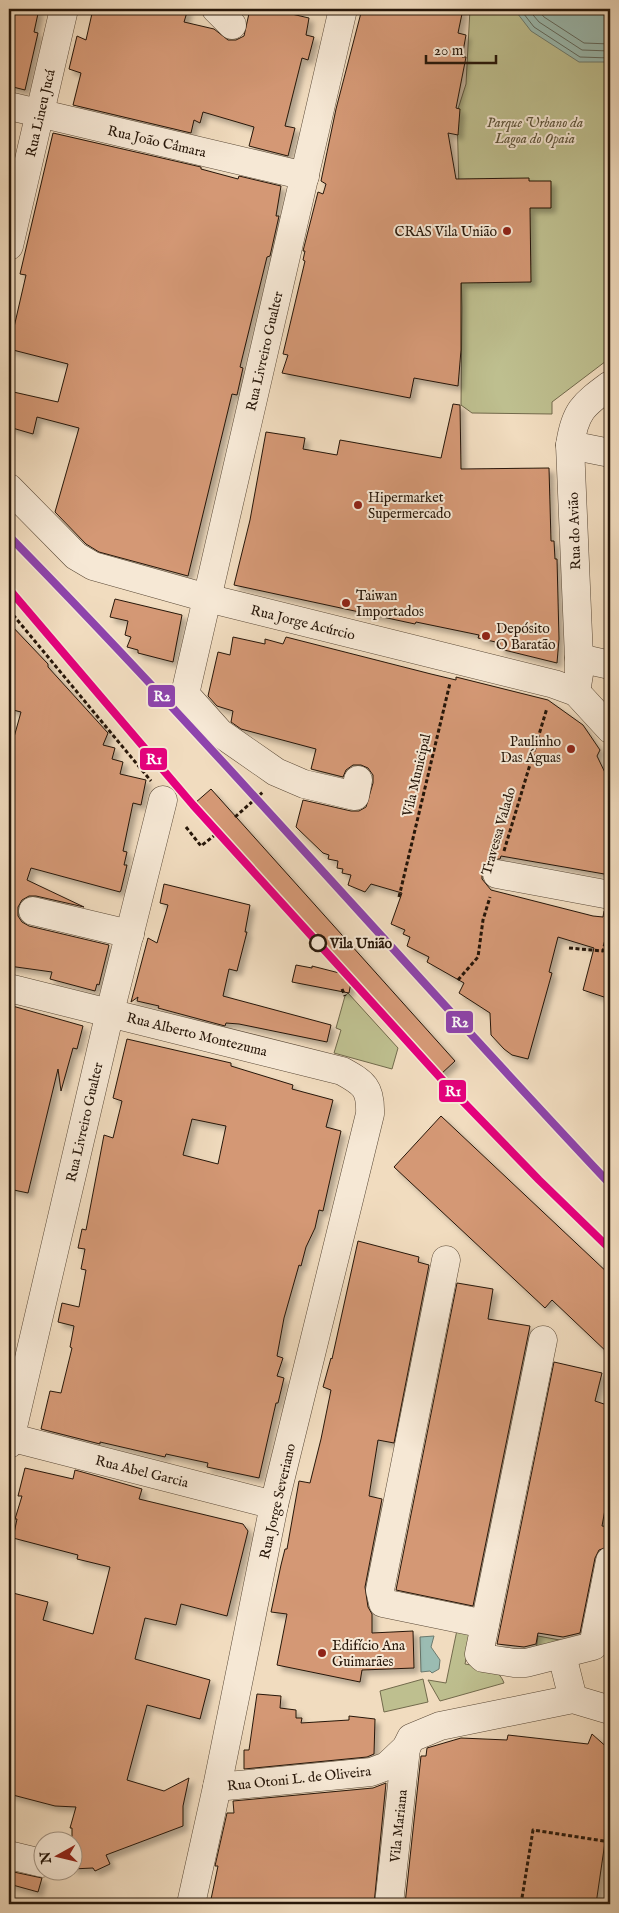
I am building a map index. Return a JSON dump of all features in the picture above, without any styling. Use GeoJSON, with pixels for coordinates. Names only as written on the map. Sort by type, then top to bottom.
{"type":"FeatureCollection","features":[{"type":"Feature","properties":{"kind":"street","name":"Rua Lineu Jucá"},"geometry":{"type":"LineString","coordinates":[[9,246],[64,9]]}},
{"type":"Feature","properties":{"kind":"street","name":"Rua Livreiro Gualter"},"geometry":{"type":"LineString","coordinates":[[344,9],[185,694],[220,733],[276,772],[304,784],[355,796],[358,780]]}},
{"type":"Feature","properties":{"kind":"street","name":"Rua João Câmara"},"geometry":{"type":"LineString","coordinates":[[9,106],[305,176]]}},
{"type":"Feature","properties":{"kind":"street","name":"Rua do Avião"},"geometry":{"type":"LineString","coordinates":[[565,688],[579,674],[570,446],[573,424],[580,410],[610,385]]}},
{"type":"Feature","properties":{"kind":"street"},"geometry":{"type":"LineString","coordinates":[[570,446],[610,453]]}},
{"type":"Feature","properties":{"kind":"street","name":"Rua Jorge Acúrcio"},"geometry":{"type":"LineString","coordinates":[[9,488],[76,556],[93,566],[207,598],[456,658],[565,688]]}},
{"type":"Feature","properties":{"kind":"street"},"geometry":{"type":"LineString","coordinates":[[579,658],[610,665]]}},
{"type":"Feature","properties":{"kind":"street"},"geometry":{"type":"LineString","coordinates":[[565,688],[610,729]]}},
{"type":"Feature","properties":{"kind":"street","name":"Rua Livreiro Gualter"},"geometry":{"type":"LineString","coordinates":[[9,1440],[110,1012],[163,800]]}},
{"type":"Feature","properties":{"kind":"street"},"geometry":{"type":"LineString","coordinates":[[497,874],[610,895]]}},
{"type":"Feature","properties":{"kind":"street"},"geometry":{"type":"LineString","coordinates":[[33,911],[130,934]]}},
{"type":"Feature","properties":{"kind":"street","name":"Rua Alberto Montezuma"},"geometry":{"type":"LineString","coordinates":[[9,988],[342,1071],[360,1081],[369,1092],[371,1100]]}},
{"type":"Feature","properties":{"kind":"street","name":"Rua Jorge Severiano"},"geometry":{"type":"LineString","coordinates":[[191,1904],[217,1787],[274,1505],[370,1114],[371,1100]]}},
{"type":"Feature","properties":{"kind":"street"},"geometry":{"type":"LineString","coordinates":[[446,1260],[380,1590],[383,1604],[484,1624]]}},
{"type":"Feature","properties":{"kind":"street"},"geometry":{"type":"LineString","coordinates":[[543,1340],[479,1650],[483,1658],[514,1664],[526,1663],[602,1645],[610,1561]]}},
{"type":"Feature","properties":{"kind":"street","name":"Rua Abel Garcia"},"geometry":{"type":"LineString","coordinates":[[9,1440],[274,1505]]}},
{"type":"Feature","properties":{"kind":"street"},"geometry":{"type":"LineString","coordinates":[[562,1655],[574,1699]]}},
{"type":"Feature","properties":{"kind":"street","name":"Rua Otoni L. de Oliveira"},"geometry":{"type":"LineString","coordinates":[[217,1787],[371,1772],[387,1766],[406,1748],[411,1738],[440,1726],[574,1699],[605,1708]]}},
{"type":"Feature","properties":{"kind":"street","name":"Vila Mariana"},"geometry":{"type":"LineString","coordinates":[[389,1904],[406,1748]]}},
{"type":"Feature","properties":{"kind":"street"},"geometry":{"type":"LineString","coordinates":[[9,1855],[32,1861]]}},
{"type":"Feature","properties":{"kind":"path"},"geometry":{"type":"LineString","coordinates":[[9,610],[132,756],[163,800]]}},
{"type":"Feature","properties":{"kind":"path","name":"Vila Municipal"},"geometry":{"type":"LineString","coordinates":[[399,897],[456,658]]}},
{"type":"Feature","properties":{"kind":"path","name":"Travessa Valado"},"geometry":{"type":"LineString","coordinates":[[458,980],[478,957],[484,920],[497,874],[565,688]]}},
{"type":"Feature","properties":{"kind":"path"},"geometry":{"type":"LineString","coordinates":[[236,817],[269,787]]}},
{"type":"Feature","properties":{"kind":"path"},"geometry":{"type":"LineString","coordinates":[[186,827],[201,846],[220,831]]}},
{"type":"Feature","properties":{"kind":"path"},"geometry":{"type":"LineString","coordinates":[[569,948],[602,951],[605,943],[610,944]]}},
{"type":"Feature","properties":{"kind":"path"},"geometry":{"type":"LineString","coordinates":[[591,950],[592,957]]}},
{"type":"Feature","properties":{"kind":"path"},"geometry":{"type":"LineString","coordinates":[[342,989],[344,996]]}},
{"type":"Feature","properties":{"kind":"path"},"geometry":{"type":"LineString","coordinates":[[521,1904],[533,1830],[610,1842]]}},
{"type":"Feature","properties":{"kind":"green space","name":"Parque Urbano da Lagoa do Opaia"},"geometry":{"type":"Polygon","coordinates":[[[470,9],[610,9],[610,358],[552,402],[552,414],[472,413],[461,405],[462,308],[457,112],[466,84],[470,9]]]}},
{"type":"Feature","properties":{"kind":"green space"},"geometry":{"type":"Polygon","coordinates":[[[348,993],[398,1048],[392,1069],[334,1053],[341,1030],[336,1028],[345,996],[348,993]]]}},
{"type":"Feature","properties":{"kind":"green space"},"geometry":{"type":"Polygon","coordinates":[[[457,1630],[471,1635],[465,1664],[493,1670],[498,1673],[504,1683],[440,1701],[428,1680],[446,1683],[457,1630]]]}},
{"type":"Feature","properties":{"kind":"green space"},"geometry":{"type":"Polygon","coordinates":[[[538,1636],[576,1643],[535,1656],[538,1636]]]}},
{"type":"Feature","properties":{"kind":"green space"},"geometry":{"type":"Polygon","coordinates":[[[423,1679],[428,1702],[384,1712],[380,1691],[423,1679]]]}},
{"type":"Feature","properties":{"kind":"water"},"geometry":{"type":"Polygon","coordinates":[[[514,9],[610,9],[610,62],[579,62],[531,31],[514,9]]]}},
{"type":"Feature","properties":{"kind":"water"},"geometry":{"type":"Polygon","coordinates":[[[434,1636],[431,1647],[440,1660],[439,1669],[432,1673],[430,1671],[421,1672],[420,1637],[434,1636]]]}},
{"type":"Feature","properties":{"kind":"building"},"geometry":{"type":"Polygon","coordinates":[[[9,9],[39,9],[34,32],[38,33],[25,90],[9,86],[9,9]]]}},
{"type":"Feature","properties":{"kind":"building"},"geometry":{"type":"Polygon","coordinates":[[[93,9],[188,9],[184,22],[214,29],[228,40],[236,40],[244,36],[250,9],[270,9],[309,18],[306,35],[314,37],[308,60],[302,58],[285,126],[295,128],[288,156],[249,146],[254,127],[203,112],[200,123],[194,120],[191,133],[73,105],[81,73],[69,69],[77,36],[86,40],[93,9]]]}},
{"type":"Feature","properties":{"kind":"building"},"geometry":{"type":"Polygon","coordinates":[[[362,9],[463,9],[458,33],[466,35],[462,57],[466,57],[456,108],[460,109],[458,135],[448,133],[456,179],[529,178],[529,181],[551,181],[551,208],[530,208],[531,282],[461,283],[461,350],[458,386],[414,378],[410,398],[282,373],[288,355],[283,354],[305,261],[303,260],[305,251],[303,251],[318,192],[323,194],[326,184],[321,181],[336,109],[362,9]]]}},
{"type":"Feature","properties":{"kind":"building"},"geometry":{"type":"Polygon","coordinates":[[[53,133],[201,167],[201,169],[238,179],[239,176],[281,186],[276,216],[279,216],[240,367],[243,368],[237,395],[232,394],[188,576],[99,552],[86,544],[55,512],[79,428],[37,417],[33,434],[9,427],[9,391],[58,402],[68,364],[9,349],[26,275],[20,274],[53,133]]]}},
{"type":"Feature","properties":{"kind":"building"},"geometry":{"type":"Polygon","coordinates":[[[453,404],[460,405],[461,469],[549,468],[551,541],[554,541],[555,559],[557,559],[559,639],[557,663],[500,649],[500,643],[478,638],[479,635],[416,622],[415,624],[234,585],[250,520],[266,432],[305,438],[303,449],[337,455],[340,440],[441,458],[453,404]]]}},
{"type":"Feature","properties":{"kind":"building"},"geometry":{"type":"Polygon","coordinates":[[[115,599],[182,615],[173,662],[138,653],[138,650],[127,647],[131,637],[125,635],[128,621],[110,617],[115,599]]]}},
{"type":"Feature","properties":{"kind":"building"},"geometry":{"type":"Polygon","coordinates":[[[9,623],[48,664],[48,667],[108,733],[103,745],[115,748],[112,759],[123,762],[120,774],[146,780],[141,805],[133,803],[123,851],[127,852],[124,865],[127,865],[120,892],[31,868],[27,880],[84,907],[29,896],[22,900],[18,907],[18,916],[22,922],[29,926],[109,945],[99,985],[97,984],[95,991],[50,979],[52,972],[9,966],[9,748],[11,748],[21,712],[9,709],[9,623]]]}},
{"type":"Feature","properties":{"kind":"building"},"geometry":{"type":"Polygon","coordinates":[[[233,637],[265,644],[265,639],[283,644],[286,637],[431,674],[456,680],[456,677],[548,700],[583,725],[600,750],[597,756],[610,783],[610,875],[501,856],[500,859],[491,859],[485,864],[482,871],[482,879],[491,890],[593,916],[603,917],[604,911],[610,912],[610,999],[583,990],[594,948],[558,937],[549,972],[552,973],[528,1059],[512,1055],[504,1049],[491,1035],[490,1013],[459,993],[464,983],[427,962],[429,957],[407,946],[410,937],[403,934],[405,930],[391,924],[402,893],[371,884],[365,892],[348,885],[351,875],[342,873],[343,869],[337,868],[338,861],[328,859],[329,855],[323,853],[296,827],[303,800],[351,811],[359,811],[366,807],[373,783],[373,775],[368,768],[361,765],[353,765],[346,770],[343,777],[311,769],[316,749],[241,729],[231,722],[233,711],[217,706],[208,696],[218,652],[230,655],[233,637]]]}},
{"type":"Feature","properties":{"kind":"building","name":"Vila União"},"geometry":{"type":"Polygon","coordinates":[[[211,789],[455,1061],[440,1075],[352,977],[349,993],[292,982],[296,965],[312,968],[312,966],[351,976],[195,803],[211,789]]]}},
{"type":"Feature","properties":{"kind":"building"},"geometry":{"type":"Polygon","coordinates":[[[164,884],[250,905],[245,932],[247,932],[237,971],[229,969],[223,996],[331,1025],[327,1042],[239,1024],[226,1023],[225,1026],[137,1001],[138,997],[131,1002],[148,938],[157,943],[168,905],[160,903],[164,884]]]}},
{"type":"Feature","properties":{"kind":"building"},"geometry":{"type":"Polygon","coordinates":[[[9,1005],[83,1026],[77,1049],[73,1048],[61,1091],[58,1069],[28,1193],[9,1189],[9,1005]]]}},
{"type":"Feature","properties":{"kind":"building"},"geometry":{"type":"Polygon","coordinates":[[[127,1039],[231,1063],[231,1066],[293,1085],[292,1089],[333,1100],[326,1127],[341,1131],[323,1211],[319,1210],[315,1228],[306,1247],[301,1266],[299,1265],[284,1318],[277,1356],[283,1358],[277,1376],[284,1378],[278,1403],[276,1403],[259,1478],[207,1467],[208,1463],[166,1454],[165,1457],[100,1442],[100,1444],[41,1429],[50,1391],[61,1393],[72,1348],[70,1347],[74,1326],[58,1322],[62,1303],[79,1307],[86,1270],[81,1269],[85,1249],[78,1248],[82,1229],[86,1230],[104,1135],[113,1138],[122,1101],[113,1098],[127,1039]],[[192,1119],[183,1155],[218,1164],[226,1126],[192,1119]]]}},
{"type":"Feature","properties":{"kind":"building"},"geometry":{"type":"Polygon","coordinates":[[[441,1116],[610,1275],[610,1355],[552,1300],[545,1308],[394,1167],[441,1116]]]}},
{"type":"Feature","properties":{"kind":"building"},"geometry":{"type":"Polygon","coordinates":[[[358,1241],[419,1257],[418,1262],[429,1265],[394,1443],[378,1440],[369,1496],[382,1499],[365,1587],[368,1607],[372,1614],[372,1633],[413,1631],[414,1668],[362,1670],[360,1682],[277,1665],[287,1614],[271,1612],[285,1549],[287,1549],[299,1481],[310,1483],[321,1439],[331,1390],[323,1387],[332,1359],[358,1241]]]}},
{"type":"Feature","properties":{"kind":"building"},"geometry":{"type":"Polygon","coordinates":[[[457,1283],[493,1289],[488,1319],[530,1326],[473,1606],[396,1590],[457,1283]]]}},
{"type":"Feature","properties":{"kind":"building"},"geometry":{"type":"Polygon","coordinates":[[[554,1362],[602,1373],[595,1401],[610,1406],[610,1482],[602,1526],[610,1527],[610,1546],[599,1550],[595,1558],[580,1633],[563,1637],[538,1633],[536,1644],[524,1647],[497,1644],[554,1362]]]}},
{"type":"Feature","properties":{"kind":"building"},"geometry":{"type":"Polygon","coordinates":[[[25,1468],[73,1479],[75,1470],[142,1489],[139,1499],[243,1524],[248,1531],[227,1616],[181,1604],[176,1625],[145,1618],[135,1659],[210,1680],[200,1719],[147,1705],[127,1780],[164,1791],[189,1778],[183,1806],[183,1826],[106,1855],[110,1864],[95,1871],[93,1868],[82,1869],[82,1830],[72,1830],[70,1828],[76,1807],[55,1806],[9,1794],[9,1592],[48,1602],[43,1620],[93,1634],[110,1567],[77,1559],[78,1555],[13,1538],[17,1519],[15,1519],[22,1496],[18,1496],[25,1468]]]}},
{"type":"Feature","properties":{"kind":"building"},"geometry":{"type":"Polygon","coordinates":[[[257,1694],[281,1696],[280,1708],[296,1710],[296,1718],[302,1718],[301,1723],[349,1720],[349,1716],[375,1719],[374,1754],[367,1757],[244,1769],[244,1750],[249,1750],[257,1694]]]}},
{"type":"Feature","properties":{"kind":"building"},"geometry":{"type":"Polygon","coordinates":[[[592,1734],[610,1750],[610,1836],[606,1835],[596,1904],[405,1904],[421,1756],[426,1756],[427,1748],[461,1738],[507,1740],[508,1735],[588,1744],[592,1734]]]}},
{"type":"Feature","properties":{"kind":"building"},"geometry":{"type":"Polygon","coordinates":[[[386,1783],[374,1904],[210,1904],[218,1866],[215,1866],[227,1813],[234,1813],[233,1801],[373,1788],[386,1783]]]}},
{"type":"Feature","properties":{"kind":"building"},"geometry":{"type":"Polygon","coordinates":[[[9,1871],[32,1876],[32,1880],[41,1880],[38,1892],[9,1884],[9,1871]]]}},
{"type":"Feature","properties":{"kind":"railway"},"geometry":{"type":"LineString","coordinates":[[9,536],[86,615],[610,1184]]}},
{"type":"Feature","properties":{"kind":"transit line","name":"R2"},"geometry":{"type":"LineString","coordinates":[[9,536],[86,615],[610,1184]]}},
{"type":"Feature","properties":{"kind":"transit line","name":"R1"},"geometry":{"type":"LineString","coordinates":[[9,589],[193,805],[446,1084],[539,1180],[610,1249]]}},
{"type":"Feature","properties":{"kind":"place","name":"CRAS Vila União"},"geometry":{"type":"Point","coordinates":[507,231]}},
{"type":"Feature","properties":{"kind":"place","name":"Hipermarket Supermercado"},"geometry":{"type":"Point","coordinates":[358,505]}},
{"type":"Feature","properties":{"kind":"place","name":"Taiwan Importados"},"geometry":{"type":"Point","coordinates":[346,603]}},
{"type":"Feature","properties":{"kind":"place","name":"Depósito O Baratão"},"geometry":{"type":"Point","coordinates":[486,636]}},
{"type":"Feature","properties":{"kind":"place","name":"Paulinho Das Águas"},"geometry":{"type":"Point","coordinates":[571,749]}},
{"type":"Feature","properties":{"kind":"place","name":"Vila União"},"geometry":{"type":"Point","coordinates":[318,943]}},
{"type":"Feature","properties":{"kind":"place","name":"Edifício Ana Guimarães"},"geometry":{"type":"Point","coordinates":[322,1653]}}]}
